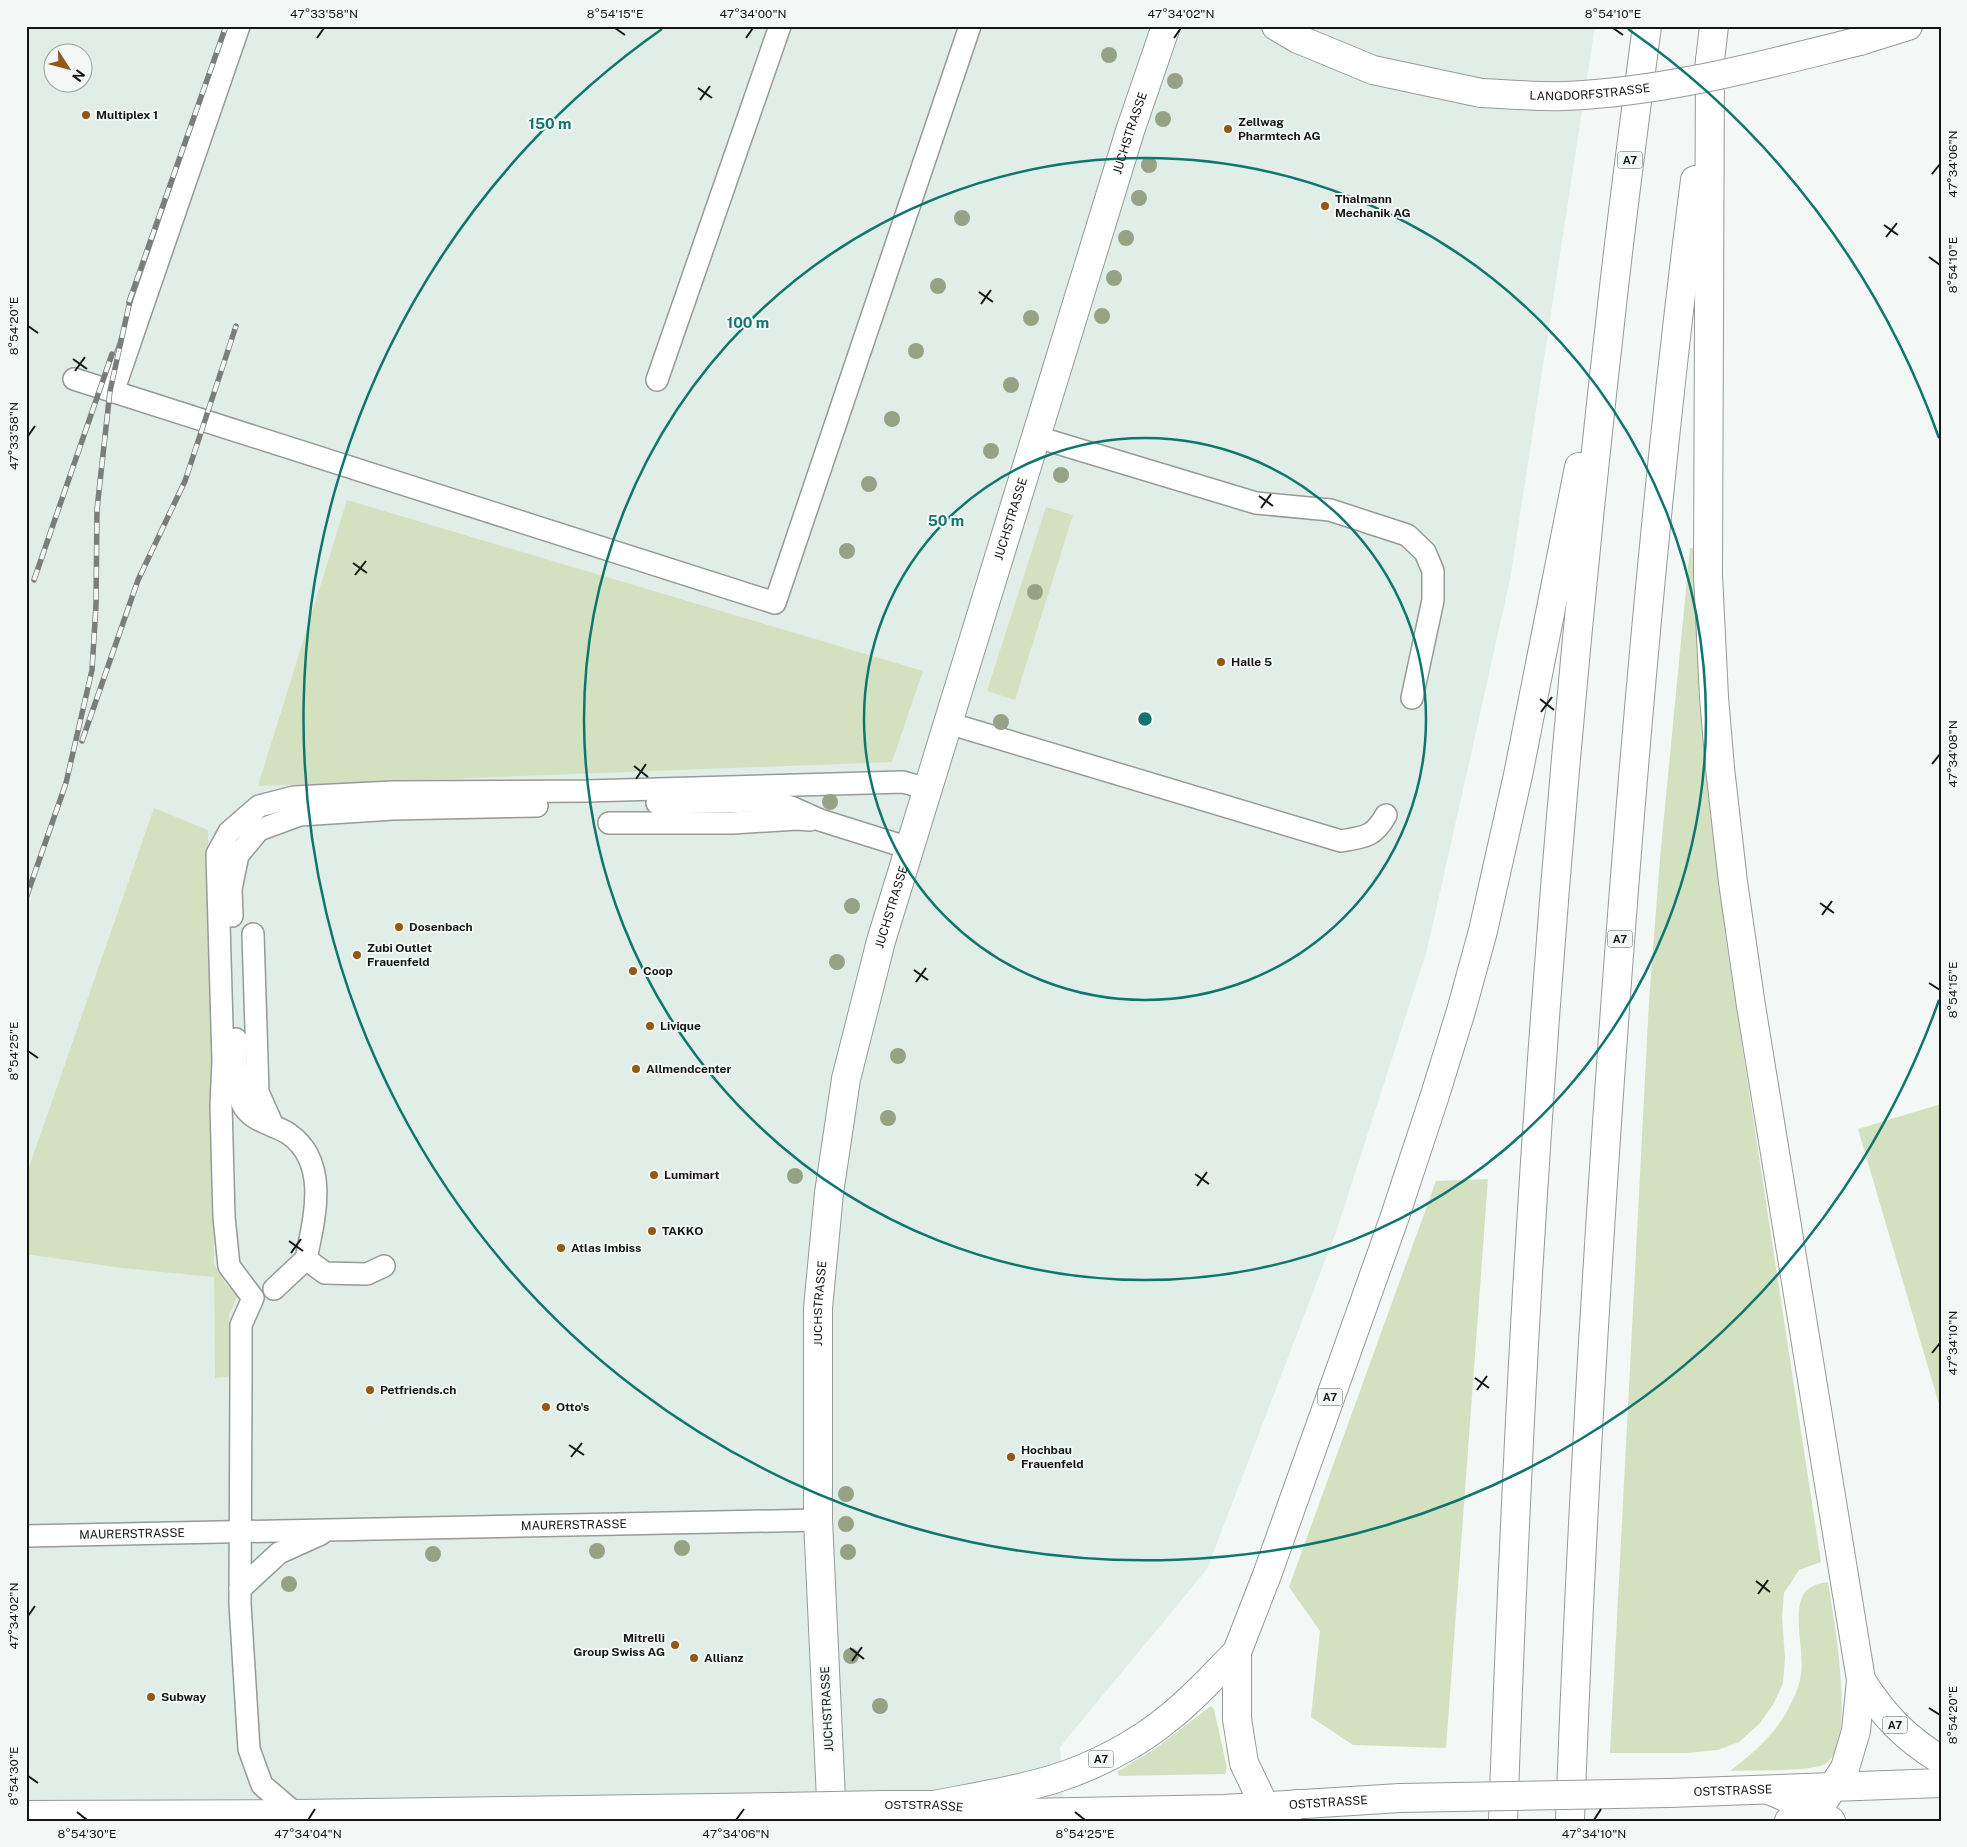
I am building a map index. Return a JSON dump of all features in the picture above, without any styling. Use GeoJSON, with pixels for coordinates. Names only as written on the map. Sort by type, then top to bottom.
{"type":"FeatureCollection","features":[{"type":"Feature","properties":{"kind":"main road","name":"JUCHSTRASSE"},"geometry":{"type":"LineString","coordinates":[[832,1821],[818,1520],[818,1308],[829,1193],[846,1079],[881,941],[909,848],[1133,123],[1166,26]]}},
{"type":"Feature","properties":{"kind":"main road","name":"LANGDORFSTRASSE"},"geometry":{"type":"LineString","coordinates":[[1276,26],[1298,39],[1373,70],[1481,93],[1563,96],[1631,91],[1727,75],[1908,26]]}},
{"type":"Feature","properties":{"kind":"main road","name":"A7"},"geometry":{"type":"LineString","coordinates":[[1503,1821],[1511,1599],[1530,1232],[1556,880],[1584,570],[1613,293],[1647,26]]}},
{"type":"Feature","properties":{"kind":"main road","name":"A7"},"geometry":{"type":"LineString","coordinates":[[1570,1821],[1578,1604],[1591,1362],[1626,855],[1666,431],[1714,26]]}},
{"type":"Feature","properties":{"kind":"main road","name":"A7"},"geometry":{"type":"LineString","coordinates":[[1710,60],[1708,576],[1714,697],[1720,768],[1732,873],[1751,1006],[1861,1680],[1853,1745],[1845,1768],[1833,1787],[1823,1815],[1789,1821]]}},
{"type":"Feature","properties":{"kind":"main road","name":"A7"},"geometry":{"type":"LineString","coordinates":[[1272,1817],[1244,1763],[1237,1719],[1237,1652],[1267,1575],[1394,1219],[1461,1011],[1483,931],[1518,774],[1613,293]]}},
{"type":"Feature","properties":{"kind":"main road","name":"A7"},"geometry":{"type":"LineString","coordinates":[[934,1805],[1026,1786],[1055,1778],[1096,1762],[1135,1742],[1172,1716],[1237,1652]]}},
{"type":"Feature","properties":{"kind":"main road","name":"A7"},"geometry":{"type":"LineString","coordinates":[[1861,1680],[1877,1705],[1909,1739],[1941,1760]]}},
{"type":"Feature","properties":{"kind":"main road","name":"OSTSTRASSE"},"geometry":{"type":"LineString","coordinates":[[26,1814],[296,1814],[934,1805],[1024,1813],[1272,1817],[1297,1804],[1400,1798],[1670,1793],[1941,1783]]}},
{"type":"Feature","properties":{"kind":"main road"},"geometry":{"type":"LineString","coordinates":[[1769,1790],[1823,1815]]}},
{"type":"Feature","properties":{"kind":"lane"},"geometry":{"type":"LineString","coordinates":[[113,392],[239,26]]}},
{"type":"Feature","properties":{"kind":"lane"},"geometry":{"type":"LineString","coordinates":[[657,380],[780,26]]}},
{"type":"Feature","properties":{"kind":"lane"},"geometry":{"type":"LineString","coordinates":[[74,379],[775,603],[970,26]]}},
{"type":"Feature","properties":{"kind":"lane"},"geometry":{"type":"LineString","coordinates":[[1037,436],[1256,503],[1330,510],[1407,535],[1425,552],[1433,571],[1433,600],[1412,698]]}},
{"type":"Feature","properties":{"kind":"lane"},"geometry":{"type":"LineString","coordinates":[[948,723],[1341,841],[1366,837],[1378,829],[1386,815]]}},
{"type":"Feature","properties":{"kind":"lane"},"geometry":{"type":"LineString","coordinates":[[296,1814],[262,1785],[249,1749],[240,1589],[239,1531],[241,1326],[253,1298],[229,1266],[224,1218],[221,1105],[223,1061],[217,854],[229,832],[259,806],[294,797],[393,792],[587,791],[903,782],[928,789]]}},
{"type":"Feature","properties":{"kind":"lane"},"geometry":{"type":"LineString","coordinates":[[274,1289],[306,1259],[316,1205],[315,1174],[310,1160],[290,1135],[256,1120],[244,1106],[239,1092],[234,1019],[231,889],[238,855],[259,830],[300,815],[393,809],[770,801],[820,820],[909,848]]}},
{"type":"Feature","properties":{"kind":"lane"},"geometry":{"type":"LineString","coordinates":[[609,823],[732,823],[797,819],[820,820]]}},
{"type":"Feature","properties":{"kind":"lane"},"geometry":{"type":"LineString","coordinates":[[253,934],[258,1092],[272,1126]]}},
{"type":"Feature","properties":{"kind":"lane"},"geometry":{"type":"LineString","coordinates":[[306,1259],[325,1273],[367,1274],[384,1266]]}},
{"type":"Feature","properties":{"kind":"lane","name":"MAURERSTRASSE"},"geometry":{"type":"LineString","coordinates":[[26,1536],[818,1520]]}},
{"type":"Feature","properties":{"kind":"lane","name":"MAURERSTRASSE"},"geometry":{"type":"LineString","coordinates":[[240,1589],[279,1553],[330,1530]]}},
{"type":"Feature","properties":{"kind":"shaded area"},"geometry":{"type":"Polygon","coordinates":[[[26,26],[1595,26],[1510,580],[1427,950],[1336,1232],[1207,1569],[1060,1747],[1065,1821],[26,1821],[26,26]]]}},
{"type":"Feature","properties":{"kind":"green space"},"geometry":{"type":"Polygon","coordinates":[[[347,500],[923,671],[892,762],[258,786],[347,500]]]}},
{"type":"Feature","properties":{"kind":"green space"},"geometry":{"type":"Polygon","coordinates":[[[1046,507],[1073,515],[1015,700],[987,691],[1046,507]]]}},
{"type":"Feature","properties":{"kind":"green space"},"geometry":{"type":"Polygon","coordinates":[[[1690,548],[1693,548],[1700,706],[1708,793],[1727,947],[1821,1562],[1799,1570],[1784,1593],[1782,1617],[1785,1658],[1783,1683],[1774,1703],[1760,1723],[1739,1742],[1718,1750],[1687,1753],[1610,1753],[1649,1001],[1660,858],[1690,548]]]}},
{"type":"Feature","properties":{"kind":"green space"},"geometry":{"type":"Polygon","coordinates":[[[154,808],[208,830],[214,1264],[226,1285],[238,1295],[229,1315],[231,1377],[215,1378],[214,1273],[213,1277],[122,1268],[26,1254],[26,1176],[154,808]]]}},
{"type":"Feature","properties":{"kind":"green space"},"geometry":{"type":"Polygon","coordinates":[[[1941,1104],[1941,1411],[1858,1129],[1941,1104]]]}},
{"type":"Feature","properties":{"kind":"green space"},"geometry":{"type":"Polygon","coordinates":[[[1488,1179],[1446,1748],[1353,1745],[1311,1717],[1320,1631],[1289,1587],[1436,1181],[1488,1179]]]}},
{"type":"Feature","properties":{"kind":"green space"},"geometry":{"type":"Polygon","coordinates":[[[1828,1582],[1841,1678],[1842,1707],[1840,1732],[1835,1752],[1825,1764],[1818,1767],[1730,1771],[1766,1739],[1788,1710],[1797,1690],[1801,1674],[1799,1607],[1802,1597],[1812,1587],[1828,1582]]]}},
{"type":"Feature","properties":{"kind":"green space"},"geometry":{"type":"Polygon","coordinates":[[[1211,1706],[1214,1709],[1227,1768],[1225,1774],[1119,1776],[1117,1772],[1155,1749],[1211,1706]]]}},
{"type":"Feature","properties":{"kind":"railway"},"geometry":{"type":"LineString","coordinates":[[129,302],[226,26]]}},
{"type":"Feature","properties":{"kind":"railway"},"geometry":{"type":"LineString","coordinates":[[26,898],[66,783],[92,670],[96,605],[97,509],[110,391],[131,296]]}},
{"type":"Feature","properties":{"kind":"railway"},"geometry":{"type":"LineString","coordinates":[[82,741],[138,580],[185,481],[236,326]]}},
{"type":"Feature","properties":{"kind":"railway"},"geometry":{"type":"LineString","coordinates":[[34,580],[112,354]]}},
{"type":"Feature","properties":{"kind":"place","name":"Multiplex 1"},"geometry":{"type":"Point","coordinates":[86,115]}},
{"type":"Feature","properties":{"kind":"place","name":"Zellwag Pharmtech AG"},"geometry":{"type":"Point","coordinates":[1228,129]}},
{"type":"Feature","properties":{"kind":"place","name":"Thalmann Mechanik AG"},"geometry":{"type":"Point","coordinates":[1325,206]}},
{"type":"Feature","properties":{"kind":"place","name":"Halle 5"},"geometry":{"type":"Point","coordinates":[1221,662]}},
{"type":"Feature","properties":{"kind":"place","name":"Dosenbach"},"geometry":{"type":"Point","coordinates":[399,927]}},
{"type":"Feature","properties":{"kind":"place","name":"Zubi Outlet Frauenfeld"},"geometry":{"type":"Point","coordinates":[357,955]}},
{"type":"Feature","properties":{"kind":"place","name":"Coop"},"geometry":{"type":"Point","coordinates":[633,971]}},
{"type":"Feature","properties":{"kind":"place","name":"Livique"},"geometry":{"type":"Point","coordinates":[650,1026]}},
{"type":"Feature","properties":{"kind":"place","name":"Allmendcenter"},"geometry":{"type":"Point","coordinates":[636,1069]}},
{"type":"Feature","properties":{"kind":"place","name":"Lumimart"},"geometry":{"type":"Point","coordinates":[654,1175]}},
{"type":"Feature","properties":{"kind":"place","name":"TAKKO"},"geometry":{"type":"Point","coordinates":[652,1231]}},
{"type":"Feature","properties":{"kind":"place","name":"Atlas Imbiss"},"geometry":{"type":"Point","coordinates":[561,1248]}},
{"type":"Feature","properties":{"kind":"place","name":"Petfriends.ch"},"geometry":{"type":"Point","coordinates":[370,1390]}},
{"type":"Feature","properties":{"kind":"place","name":"Otto's"},"geometry":{"type":"Point","coordinates":[546,1407]}},
{"type":"Feature","properties":{"kind":"place","name":"Hochbau Frauenfeld"},"geometry":{"type":"Point","coordinates":[1011,1457]}},
{"type":"Feature","properties":{"kind":"place","name":"Mitrelli Group Swiss AG"},"geometry":{"type":"Point","coordinates":[675,1645]}},
{"type":"Feature","properties":{"kind":"place","name":"Allianz"},"geometry":{"type":"Point","coordinates":[694,1658]}},
{"type":"Feature","properties":{"kind":"place","name":"Subway"},"geometry":{"type":"Point","coordinates":[151,1697]}}]}
